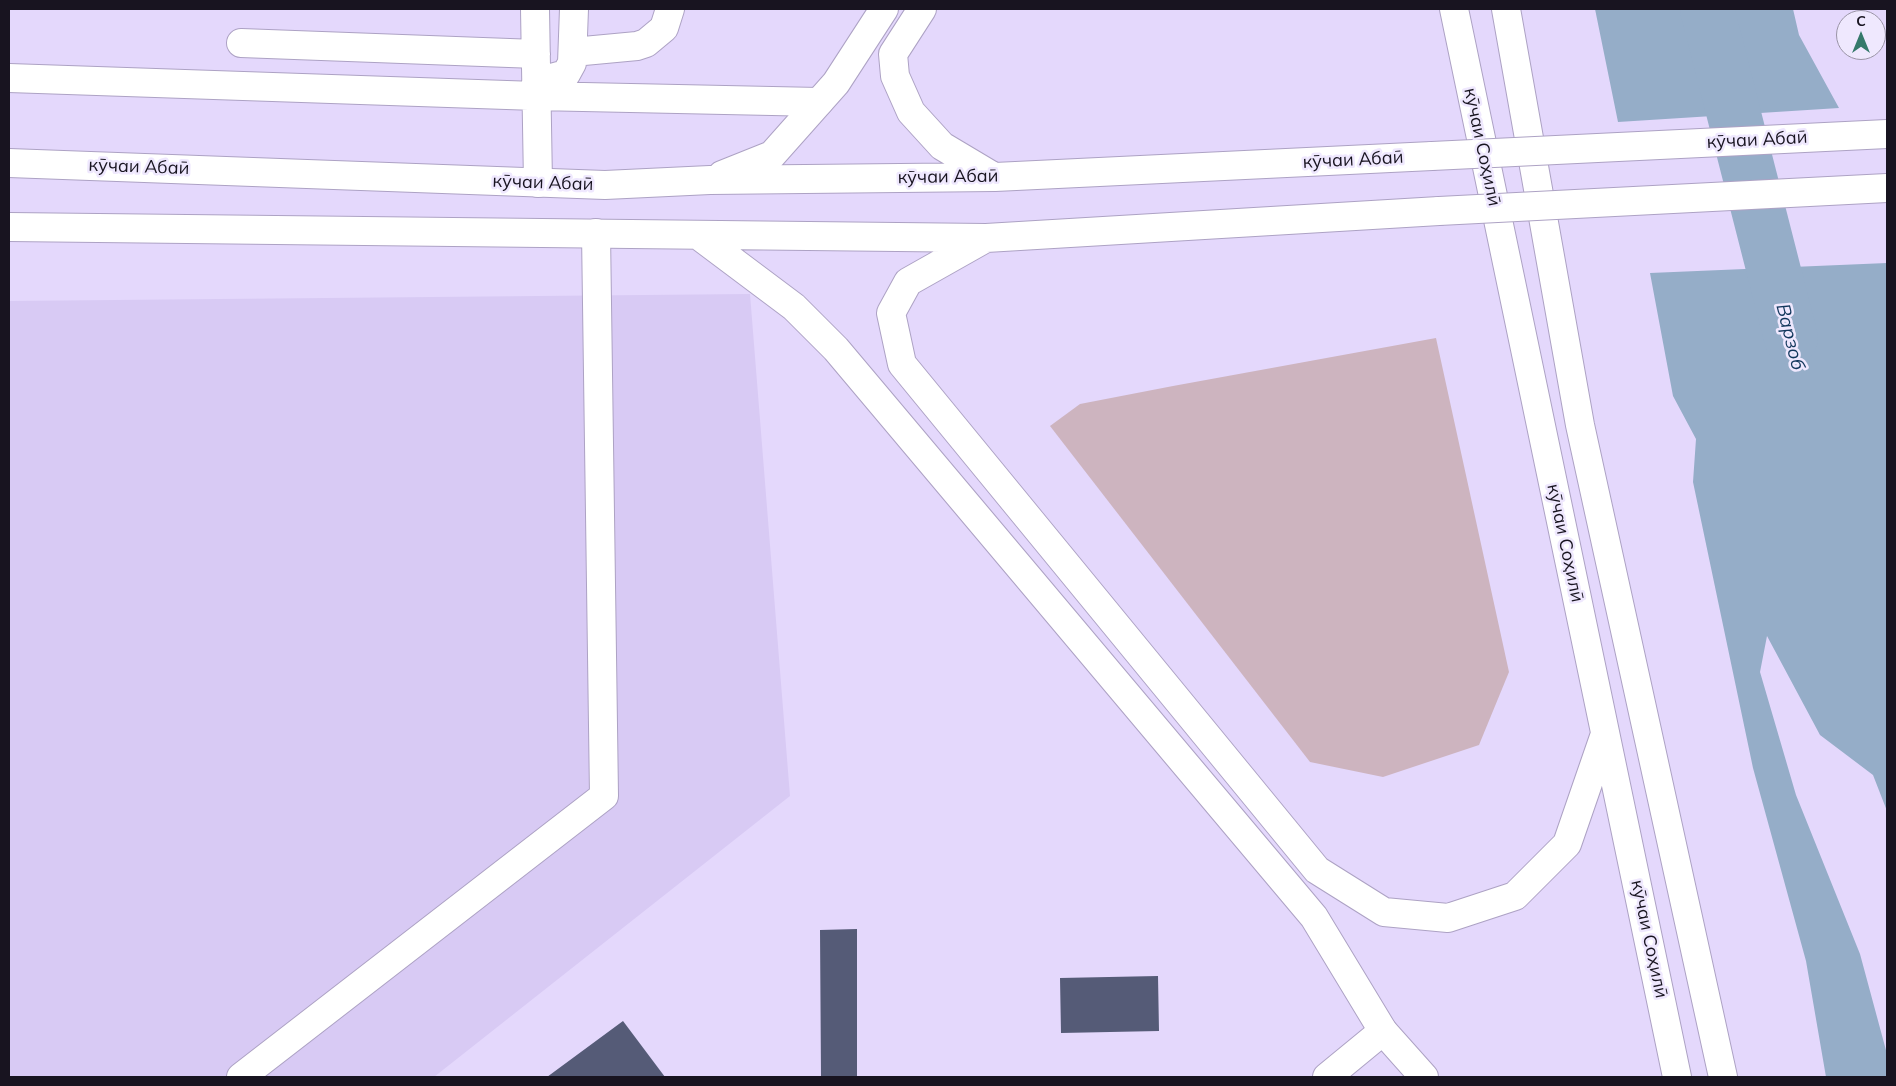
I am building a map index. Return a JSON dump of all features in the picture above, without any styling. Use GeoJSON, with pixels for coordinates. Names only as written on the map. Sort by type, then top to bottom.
{"type":"FeatureCollection","features":[{"type":"Feature","properties":{"kind":"main road"},"geometry":{"type":"LineString","coordinates":[[535,9],[538,183]]}},
{"type":"Feature","properties":{"kind":"main road"},"geometry":{"type":"LineString","coordinates":[[536,89],[566,74],[572,63],[574,9]]}},
{"type":"Feature","properties":{"kind":"main road"},"geometry":{"type":"LineString","coordinates":[[573,52],[637,46],[646,43],[664,28],[670,9]]}},
{"type":"Feature","properties":{"kind":"main road"},"geometry":{"type":"LineString","coordinates":[[710,180],[772,154],[836,83],[884,9]]}},
{"type":"Feature","properties":{"kind":"main road"},"geometry":{"type":"LineString","coordinates":[[922,9],[893,54],[895,76],[911,112],[942,146],[995,177]]}},
{"type":"Feature","properties":{"kind":"main road","name":"кӯчаи Соҳилӣ"},"geometry":{"type":"LineString","coordinates":[[1454,9],[1677,1077]]}},
{"type":"Feature","properties":{"kind":"main road"},"geometry":{"type":"LineString","coordinates":[[1506,9],[1580,425],[1723,1077]]}},
{"type":"Feature","properties":{"kind":"main road"},"geometry":{"type":"LineString","coordinates":[[241,43],[536,54]]}},
{"type":"Feature","properties":{"kind":"main road"},"geometry":{"type":"LineString","coordinates":[[9,78],[536,89],[819,102]]}},
{"type":"Feature","properties":{"kind":"main road","name":"кӯчаи Абаӣ"},"geometry":{"type":"LineString","coordinates":[[9,162],[605,185],[710,180],[995,177],[1887,134]]}},
{"type":"Feature","properties":{"kind":"main road"},"geometry":{"type":"LineString","coordinates":[[9,227],[986,238],[1439,211],[1887,188]]}},
{"type":"Feature","properties":{"kind":"main road"},"geometry":{"type":"LineString","coordinates":[[241,1077],[604,796],[596,233]]}},
{"type":"Feature","properties":{"kind":"main road"},"geometry":{"type":"LineString","coordinates":[[698,235],[794,307],[836,348],[1314,917],[1383,1031],[1424,1077]]}},
{"type":"Feature","properties":{"kind":"main road"},"geometry":{"type":"LineString","coordinates":[[986,238],[908,282],[891,313],[902,364],[1316,870],[1384,912],[1448,918],[1515,896],[1567,844],[1605,734]]}},
{"type":"Feature","properties":{"kind":"main road"},"geometry":{"type":"LineString","coordinates":[[1328,1077],[1383,1031]]}},
{"type":"Feature","properties":{"kind":"shaded area"},"geometry":{"type":"Polygon","coordinates":[[[750,294],[790,796],[434,1077],[9,1077],[9,301],[750,294]]]}},
{"type":"Feature","properties":{"kind":"shaded area"},"geometry":{"type":"Polygon","coordinates":[[[1436,338],[1509,672],[1479,745],[1383,777],[1310,762],[1050,426],[1080,404],[1436,338]]]}},
{"type":"Feature","properties":{"kind":"water"},"geometry":{"type":"Polygon","coordinates":[[[1595,9],[1793,9],[1799,35],[1839,108],[1618,122],[1595,9]]]}},
{"type":"Feature","properties":{"kind":"water"},"geometry":{"type":"Polygon","coordinates":[[[1887,263],[1887,811],[1873,775],[1820,735],[1767,636],[1760,672],[1796,795],[1860,954],[1887,1054],[1887,1077],[1826,1077],[1806,961],[1753,768],[1693,482],[1696,439],[1673,396],[1650,273],[1887,263]]]}},
{"type":"Feature","properties":{"kind":"building"},"geometry":{"type":"Polygon","coordinates":[[[857,929],[857,1077],[821,1077],[820,930],[857,929]]]}},
{"type":"Feature","properties":{"kind":"building"},"geometry":{"type":"Polygon","coordinates":[[[1158,976],[1159,1031],[1061,1033],[1060,978],[1158,976]]]}},
{"type":"Feature","properties":{"kind":"building"},"geometry":{"type":"Polygon","coordinates":[[[623,1021],[665,1077],[547,1077],[623,1021]]]}},
{"type":"Feature","properties":{"kind":"waterway","name":"Варзоб"},"geometry":{"type":"LineString","coordinates":[[1707,9],[1791,338]]}}]}
